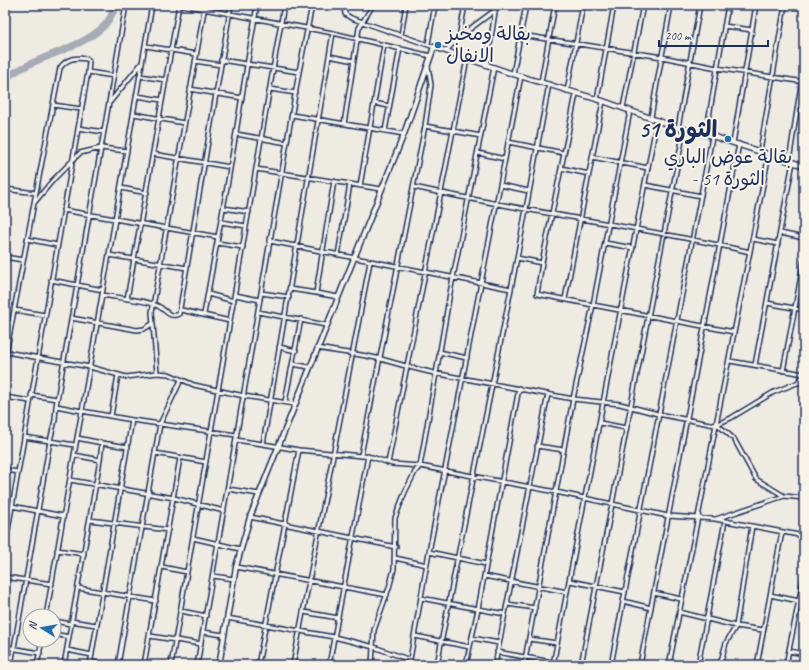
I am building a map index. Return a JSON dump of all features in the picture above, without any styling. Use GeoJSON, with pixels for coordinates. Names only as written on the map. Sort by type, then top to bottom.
{"type":"FeatureCollection","features":[{"type":"Feature","properties":{"kind":"street"},"geometry":{"type":"LineString","coordinates":[[11,665],[50,441],[55,420],[63,362],[126,5]]}},
{"type":"Feature","properties":{"kind":"street"},"geometry":{"type":"LineString","coordinates":[[48,608],[152,5]]}},
{"type":"Feature","properties":{"kind":"street"},"geometry":{"type":"LineString","coordinates":[[128,299],[170,50],[180,5],[204,7],[358,38],[431,56]]}},
{"type":"Feature","properties":{"kind":"street"},"geometry":{"type":"LineString","coordinates":[[102,295],[153,304],[160,307],[166,313],[172,315],[177,315],[181,310],[192,233],[231,5]]}},
{"type":"Feature","properties":{"kind":"street"},"geometry":{"type":"LineString","coordinates":[[204,314],[224,208],[257,5]]}},
{"type":"Feature","properties":{"kind":"street"},"geometry":{"type":"LineString","coordinates":[[171,665],[284,5]]}},
{"type":"Feature","properties":{"kind":"street"},"geometry":{"type":"LineString","coordinates":[[197,665],[299,72],[312,5]]}},
{"type":"Feature","properties":{"kind":"street"},"geometry":{"type":"LineString","coordinates":[[344,5],[345,14],[347,17],[401,34],[466,59],[549,84],[576,94],[603,101],[684,130],[706,134],[804,166]]}},
{"type":"Feature","properties":{"kind":"street"},"geometry":{"type":"LineString","coordinates":[[344,124],[358,38],[362,22],[373,5]]}},
{"type":"Feature","properties":{"kind":"street"},"geometry":{"type":"LineString","coordinates":[[401,34],[406,5]]}},
{"type":"Feature","properties":{"kind":"street"},"geometry":{"type":"LineString","coordinates":[[428,44],[434,5]]}},
{"type":"Feature","properties":{"kind":"street"},"geometry":{"type":"LineString","coordinates":[[459,37],[465,5]]}},
{"type":"Feature","properties":{"kind":"street"},"geometry":{"type":"LineString","coordinates":[[487,65],[496,5]]}},
{"type":"Feature","properties":{"kind":"street"},"geometry":{"type":"LineString","coordinates":[[446,51],[459,37],[502,5]]}},
{"type":"Feature","properties":{"kind":"street"},"geometry":{"type":"LineString","coordinates":[[513,74],[526,5]]}},
{"type":"Feature","properties":{"kind":"street"},"geometry":{"type":"LineString","coordinates":[[541,82],[555,5]]}},
{"type":"Feature","properties":{"kind":"street"},"geometry":{"type":"LineString","coordinates":[[567,91],[583,5]]}},
{"type":"Feature","properties":{"kind":"street"},"geometry":{"type":"LineString","coordinates":[[597,100],[614,5]]}},
{"type":"Feature","properties":{"kind":"street"},"geometry":{"type":"LineString","coordinates":[[623,108],[643,5]]}},
{"type":"Feature","properties":{"kind":"street"},"geometry":{"type":"LineString","coordinates":[[651,117],[671,5]]}},
{"type":"Feature","properties":{"kind":"street"},"geometry":{"type":"LineString","coordinates":[[678,128],[700,5]]}},
{"type":"Feature","properties":{"kind":"street"},"geometry":{"type":"LineString","coordinates":[[706,134],[728,5]]}},
{"type":"Feature","properties":{"kind":"street"},"geometry":{"type":"LineString","coordinates":[[733,143],[756,5]]}},
{"type":"Feature","properties":{"kind":"street"},"geometry":{"type":"LineString","coordinates":[[760,151],[785,5]]}},
{"type":"Feature","properties":{"kind":"street"},"geometry":{"type":"LineString","coordinates":[[157,373],[152,324],[153,304],[204,7]]}},
{"type":"Feature","properties":{"kind":"street"},"geometry":{"type":"LineString","coordinates":[[724,26],[752,30]]}},
{"type":"Feature","properties":{"kind":"street"},"geometry":{"type":"LineString","coordinates":[[263,444],[279,348],[286,317],[333,33]]}},
{"type":"Feature","properties":{"kind":"street"},"geometry":{"type":"LineString","coordinates":[[521,35],[662,56],[717,68],[803,81]]}},
{"type":"Feature","properties":{"kind":"street"},"geometry":{"type":"LineString","coordinates":[[360,186],[384,45]]}},
{"type":"Feature","properties":{"kind":"street"},"geometry":{"type":"LineString","coordinates":[[146,46],[196,54]]}},
{"type":"Feature","properties":{"kind":"street"},"geometry":{"type":"LineString","coordinates":[[219,665],[236,567],[250,517],[338,297],[352,258],[404,134],[434,47]]}},
{"type":"Feature","properties":{"kind":"street"},"geometry":{"type":"LineString","coordinates":[[385,131],[400,48]]}},
{"type":"Feature","properties":{"kind":"street"},"geometry":{"type":"LineString","coordinates":[[328,56],[354,61]]}},
{"type":"Feature","properties":{"kind":"street"},"geometry":{"type":"LineString","coordinates":[[5,359],[58,74],[63,63],[74,58],[87,59],[89,62],[88,72],[5,547]]}},
{"type":"Feature","properties":{"kind":"street"},"geometry":{"type":"LineString","coordinates":[[388,463],[442,193],[466,59]]}},
{"type":"Feature","properties":{"kind":"street"},"geometry":{"type":"LineString","coordinates":[[221,60],[299,72]]}},
{"type":"Feature","properties":{"kind":"street"},"geometry":{"type":"LineString","coordinates":[[195,61],[220,65]]}},
{"type":"Feature","properties":{"kind":"street"},"geometry":{"type":"LineString","coordinates":[[109,103],[143,62]]}},
{"type":"Feature","properties":{"kind":"street"},"geometry":{"type":"LineString","coordinates":[[361,455],[425,126],[431,85],[428,65]]}},
{"type":"Feature","properties":{"kind":"street"},"geometry":{"type":"LineString","coordinates":[[755,365],[780,233],[804,66]]}},
{"type":"Feature","properties":{"kind":"street"},"geometry":{"type":"LineString","coordinates":[[372,665],[374,630],[392,579],[396,547],[394,524],[396,512],[413,475],[420,466],[439,352],[494,67]]}},
{"type":"Feature","properties":{"kind":"street"},"geometry":{"type":"LineString","coordinates":[[88,72],[114,76]]}},
{"type":"Feature","properties":{"kind":"street"},"geometry":{"type":"LineString","coordinates":[[140,76],[166,80]]}},
{"type":"Feature","properties":{"kind":"street"},"geometry":{"type":"LineString","coordinates":[[409,665],[429,552],[464,378],[521,76]]}},
{"type":"Feature","properties":{"kind":"street"},"geometry":{"type":"LineString","coordinates":[[437,665],[511,289],[549,84]]}},
{"type":"Feature","properties":{"kind":"street"},"geometry":{"type":"LineString","coordinates":[[190,89],[242,98]]}},
{"type":"Feature","properties":{"kind":"street"},"geometry":{"type":"LineString","coordinates":[[270,89],[296,93]]}},
{"type":"Feature","properties":{"kind":"street"},"geometry":{"type":"LineString","coordinates":[[576,94],[536,291],[538,294],[734,332]]}},
{"type":"Feature","properties":{"kind":"street"},"geometry":{"type":"LineString","coordinates":[[137,96],[162,100]]}},
{"type":"Feature","properties":{"kind":"street"},"geometry":{"type":"LineString","coordinates":[[565,299],[603,101]]}},
{"type":"Feature","properties":{"kind":"street"},"geometry":{"type":"LineString","coordinates":[[374,103],[389,106]]}},
{"type":"Feature","properties":{"kind":"street"},"geometry":{"type":"LineString","coordinates":[[53,105],[81,109]]}},
{"type":"Feature","properties":{"kind":"street"},"geometry":{"type":"LineString","coordinates":[[524,665],[573,399],[593,305],[630,111]]}},
{"type":"Feature","properties":{"kind":"street"},"geometry":{"type":"LineString","coordinates":[[134,114],[184,123]]}},
{"type":"Feature","properties":{"kind":"street"},"geometry":{"type":"LineString","coordinates":[[292,115],[404,134]]}},
{"type":"Feature","properties":{"kind":"street"},"geometry":{"type":"LineString","coordinates":[[554,664],[657,120]]}},
{"type":"Feature","properties":{"kind":"street"},"geometry":{"type":"LineString","coordinates":[[425,126],[481,136]]}},
{"type":"Feature","properties":{"kind":"street"},"geometry":{"type":"LineString","coordinates":[[78,128],[104,132]]}},
{"type":"Feature","properties":{"kind":"street"},"geometry":{"type":"LineString","coordinates":[[581,665],[684,130]]}},
{"type":"Feature","properties":{"kind":"street"},"geometry":{"type":"LineString","coordinates":[[236,134],[287,143]]}},
{"type":"Feature","properties":{"kind":"street"},"geometry":{"type":"LineString","coordinates":[[611,665],[712,137]]}},
{"type":"Feature","properties":{"kind":"street"},"geometry":{"type":"LineString","coordinates":[[508,142],[564,152]]}},
{"type":"Feature","properties":{"kind":"street"},"geometry":{"type":"LineString","coordinates":[[640,665],[739,144]]}},
{"type":"Feature","properties":{"kind":"street"},"geometry":{"type":"LineString","coordinates":[[34,203],[80,152],[101,148],[127,151]]}},
{"type":"Feature","properties":{"kind":"street"},"geometry":{"type":"LineString","coordinates":[[478,153],[505,159]]}},
{"type":"Feature","properties":{"kind":"street"},"geometry":{"type":"LineString","coordinates":[[153,154],[230,167]]}},
{"type":"Feature","properties":{"kind":"street"},"geometry":{"type":"LineString","coordinates":[[668,665],[730,361],[734,332],[770,154]]}},
{"type":"Feature","properties":{"kind":"street"},"geometry":{"type":"LineString","coordinates":[[592,157],[648,168]]}},
{"type":"Feature","properties":{"kind":"street"},"geometry":{"type":"LineString","coordinates":[[561,168],[589,174]]}},
{"type":"Feature","properties":{"kind":"street"},"geometry":{"type":"LineString","coordinates":[[256,169],[381,189]]}},
{"type":"Feature","properties":{"kind":"street"},"geometry":{"type":"LineString","coordinates":[[316,293],[334,181]]}},
{"type":"Feature","properties":{"kind":"street"},"geometry":{"type":"LineString","coordinates":[[338,255],[350,184]]}},
{"type":"Feature","properties":{"kind":"street"},"geometry":{"type":"LineString","coordinates":[[500,185],[529,191]]}},
{"type":"Feature","properties":{"kind":"street"},"geometry":{"type":"LineString","coordinates":[[645,185],[701,196]]}},
{"type":"Feature","properties":{"kind":"street"},"geometry":{"type":"LineString","coordinates":[[414,186],[525,209],[664,233],[750,252]]}},
{"type":"Feature","properties":{"kind":"street"},"geometry":{"type":"LineString","coordinates":[[121,188],[147,192]]}},
{"type":"Feature","properties":{"kind":"street"},"geometry":{"type":"LineString","coordinates":[[5,189],[36,193]]}},
{"type":"Feature","properties":{"kind":"street"},"geometry":{"type":"LineString","coordinates":[[224,208],[249,212]]}},
{"type":"Feature","properties":{"kind":"street"},"geometry":{"type":"LineString","coordinates":[[63,210],[218,237]]}},
{"type":"Feature","properties":{"kind":"street"},"geometry":{"type":"LineString","coordinates":[[221,222],[246,226]]}},
{"type":"Feature","properties":{"kind":"street"},"geometry":{"type":"LineString","coordinates":[[780,233],[804,238]]}},
{"type":"Feature","properties":{"kind":"street"},"geometry":{"type":"LineString","coordinates":[[27,239],[57,245]]}},
{"type":"Feature","properties":{"kind":"street"},"geometry":{"type":"LineString","coordinates":[[753,240],[778,244]]}},
{"type":"Feature","properties":{"kind":"street"},"geometry":{"type":"LineString","coordinates":[[270,241],[511,289]]}},
{"type":"Feature","properties":{"kind":"street"},"geometry":{"type":"LineString","coordinates":[[217,243],[243,247]]}},
{"type":"Feature","properties":{"kind":"street"},"geometry":{"type":"LineString","coordinates":[[605,243],[633,248]]}},
{"type":"Feature","properties":{"kind":"street"},"geometry":{"type":"LineString","coordinates":[[109,255],[187,268]]}},
{"type":"Feature","properties":{"kind":"street"},"geometry":{"type":"LineString","coordinates":[[5,257],[23,260]]}},
{"type":"Feature","properties":{"kind":"street"},"geometry":{"type":"LineString","coordinates":[[516,258],[542,263]]}},
{"type":"Feature","properties":{"kind":"street"},"geometry":{"type":"LineString","coordinates":[[783,371],[804,260]]}},
{"type":"Feature","properties":{"kind":"street"},"geometry":{"type":"LineString","coordinates":[[293,665],[370,262]]}},
{"type":"Feature","properties":{"kind":"street"},"geometry":{"type":"LineString","coordinates":[[51,280],[103,290]]}},
{"type":"Feature","properties":{"kind":"street"},"geometry":{"type":"LineString","coordinates":[[290,289],[338,297]]}},
{"type":"Feature","properties":{"kind":"street"},"geometry":{"type":"LineString","coordinates":[[262,293],[289,297]]}},
{"type":"Feature","properties":{"kind":"street"},"geometry":{"type":"LineString","coordinates":[[208,294],[234,301]]}},
{"type":"Feature","properties":{"kind":"street"},"geometry":{"type":"LineString","coordinates":[[235,295],[260,300]]}},
{"type":"Feature","properties":{"kind":"street"},"geometry":{"type":"LineString","coordinates":[[766,303],[804,310]]}},
{"type":"Feature","properties":{"kind":"street"},"geometry":{"type":"LineString","coordinates":[[14,310],[45,315]]}},
{"type":"Feature","properties":{"kind":"street"},"geometry":{"type":"LineString","coordinates":[[181,310],[230,321]]}},
{"type":"Feature","properties":{"kind":"street"},"geometry":{"type":"LineString","coordinates":[[258,312],[326,325]]}},
{"type":"Feature","properties":{"kind":"street"},"geometry":{"type":"LineString","coordinates":[[71,318],[137,330],[144,329],[152,324]]}},
{"type":"Feature","properties":{"kind":"street"},"geometry":{"type":"LineString","coordinates":[[285,402],[301,319]]}},
{"type":"Feature","properties":{"kind":"street"},"geometry":{"type":"LineString","coordinates":[[5,322],[11,323]]}},
{"type":"Feature","properties":{"kind":"street"},"geometry":{"type":"LineString","coordinates":[[279,348],[296,351]]}},
{"type":"Feature","properties":{"kind":"street"},"geometry":{"type":"LineString","coordinates":[[317,348],[380,359],[436,373],[573,399],[630,407],[658,414],[716,424],[734,439],[754,476],[784,496]]}},
{"type":"Feature","properties":{"kind":"street"},"geometry":{"type":"LineString","coordinates":[[6,352],[90,367],[126,377],[157,373],[169,374],[181,380],[219,391],[294,404]]}},
{"type":"Feature","properties":{"kind":"street"},"geometry":{"type":"LineString","coordinates":[[439,352],[467,358]]}},
{"type":"Feature","properties":{"kind":"street"},"geometry":{"type":"LineString","coordinates":[[730,361],[804,375]]}},
{"type":"Feature","properties":{"kind":"street"},"geometry":{"type":"LineString","coordinates":[[293,364],[309,367]]}},
{"type":"Feature","properties":{"kind":"street"},"geometry":{"type":"LineString","coordinates":[[111,416],[118,375]]}},
{"type":"Feature","properties":{"kind":"street"},"geometry":{"type":"LineString","coordinates":[[797,383],[804,375]]}},
{"type":"Feature","properties":{"kind":"street"},"geometry":{"type":"LineString","coordinates":[[118,665],[160,424],[181,380]]}},
{"type":"Feature","properties":{"kind":"street"},"geometry":{"type":"LineString","coordinates":[[716,424],[774,392],[797,383],[804,383]]}},
{"type":"Feature","properties":{"kind":"street"},"geometry":{"type":"LineString","coordinates":[[466,665],[478,609],[519,388]]}},
{"type":"Feature","properties":{"kind":"street"},"geometry":{"type":"LineString","coordinates":[[495,665],[548,394]]}},
{"type":"Feature","properties":{"kind":"street"},"geometry":{"type":"LineString","coordinates":[[31,395],[57,399]]}},
{"type":"Feature","properties":{"kind":"street"},"geometry":{"type":"LineString","coordinates":[[5,397],[30,401]]}},
{"type":"Feature","properties":{"kind":"street"},"geometry":{"type":"LineString","coordinates":[[56,406],[132,420],[236,435]]}},
{"type":"Feature","properties":{"kind":"street"},"geometry":{"type":"LineString","coordinates":[[108,665],[90,664],[122,489],[132,420]]}},
{"type":"Feature","properties":{"kind":"street"},"geometry":{"type":"LineString","coordinates":[[600,423],[626,428]]}},
{"type":"Feature","properties":{"kind":"street"},"geometry":{"type":"LineString","coordinates":[[24,437],[75,445]]}},
{"type":"Feature","properties":{"kind":"street"},"geometry":{"type":"LineString","coordinates":[[76,438],[128,447]]}},
{"type":"Feature","properties":{"kind":"street"},"geometry":{"type":"LineString","coordinates":[[236,440],[300,450],[368,456],[388,463],[420,466],[641,509],[668,516],[716,519],[804,536]]}},
{"type":"Feature","properties":{"kind":"street"},"geometry":{"type":"LineString","coordinates":[[64,665],[102,443]]}},
{"type":"Feature","properties":{"kind":"street"},"geometry":{"type":"LineString","coordinates":[[538,446],[564,450]]}},
{"type":"Feature","properties":{"kind":"street"},"geometry":{"type":"LineString","coordinates":[[258,665],[300,450]]}},
{"type":"Feature","properties":{"kind":"street"},"geometry":{"type":"LineString","coordinates":[[155,454],[206,462]]}},
{"type":"Feature","properties":{"kind":"street"},"geometry":{"type":"LineString","coordinates":[[74,455],[100,460]]}},
{"type":"Feature","properties":{"kind":"street"},"geometry":{"type":"LineString","coordinates":[[329,665],[368,456]]}},
{"type":"Feature","properties":{"kind":"street"},"geometry":{"type":"LineString","coordinates":[[144,665],[180,458]]}},
{"type":"Feature","properties":{"kind":"street"},"geometry":{"type":"LineString","coordinates":[[5,470],[18,472]]}},
{"type":"Feature","properties":{"kind":"street"},"geometry":{"type":"LineString","coordinates":[[70,480],[174,498],[224,511]]}},
{"type":"Feature","properties":{"kind":"street"},"geometry":{"type":"LineString","coordinates":[[228,490],[259,494]]}},
{"type":"Feature","properties":{"kind":"street"},"geometry":{"type":"LineString","coordinates":[[716,519],[784,496],[804,498]]}},
{"type":"Feature","properties":{"kind":"street"},"geometry":{"type":"LineString","coordinates":[[12,506],[63,516]]}},
{"type":"Feature","properties":{"kind":"street"},"geometry":{"type":"LineString","coordinates":[[250,517],[396,547]]}},
{"type":"Feature","properties":{"kind":"street"},"geometry":{"type":"LineString","coordinates":[[90,520],[168,530]]}},
{"type":"Feature","properties":{"kind":"street"},"geometry":{"type":"LineString","coordinates":[[698,665],[725,521]]}},
{"type":"Feature","properties":{"kind":"street"},"geometry":{"type":"LineString","coordinates":[[720,665],[726,643],[736,626],[752,526]]}},
{"type":"Feature","properties":{"kind":"street"},"geometry":{"type":"LineString","coordinates":[[757,665],[782,532]]}},
{"type":"Feature","properties":{"kind":"street"},"geometry":{"type":"LineString","coordinates":[[193,538],[240,549]]}},
{"type":"Feature","properties":{"kind":"street"},"geometry":{"type":"LineString","coordinates":[[57,550],[84,554]]}},
{"type":"Feature","properties":{"kind":"street"},"geometry":{"type":"LineString","coordinates":[[429,552],[486,564]]}},
{"type":"Feature","properties":{"kind":"street"},"geometry":{"type":"LineString","coordinates":[[395,558],[427,565]]}},
{"type":"Feature","properties":{"kind":"street"},"geometry":{"type":"LineString","coordinates":[[162,567],[187,572]]}},
{"type":"Feature","properties":{"kind":"street"},"geometry":{"type":"LineString","coordinates":[[236,567],[387,595]]}},
{"type":"Feature","properties":{"kind":"street"},"geometry":{"type":"LineString","coordinates":[[786,665],[804,575]]}},
{"type":"Feature","properties":{"kind":"street"},"geometry":{"type":"LineString","coordinates":[[213,576],[234,579]]}},
{"type":"Feature","properties":{"kind":"street"},"geometry":{"type":"LineString","coordinates":[[484,576],[567,592]]}},
{"type":"Feature","properties":{"kind":"street"},"geometry":{"type":"LineString","coordinates":[[5,577],[52,584]]}},
{"type":"Feature","properties":{"kind":"street"},"geometry":{"type":"LineString","coordinates":[[570,581],[625,592]]}},
{"type":"Feature","properties":{"kind":"street"},"geometry":{"type":"LineString","coordinates":[[78,588],[156,601]]}},
{"type":"Feature","properties":{"kind":"street"},"geometry":{"type":"LineString","coordinates":[[654,593],[681,599]]}},
{"type":"Feature","properties":{"kind":"street"},"geometry":{"type":"LineString","coordinates":[[770,595],[804,602]]}},
{"type":"Feature","properties":{"kind":"street"},"geometry":{"type":"LineString","coordinates":[[421,598],[505,614]]}},
{"type":"Feature","properties":{"kind":"street"},"geometry":{"type":"LineString","coordinates":[[623,601],[651,608]]}},
{"type":"Feature","properties":{"kind":"street"},"geometry":{"type":"LineString","coordinates":[[507,604],[535,608]]}},
{"type":"Feature","properties":{"kind":"street"},"geometry":{"type":"LineString","coordinates":[[181,612],[206,616]]}},
{"type":"Feature","properties":{"kind":"street"},"geometry":{"type":"LineString","coordinates":[[304,612],[338,618]]}},
{"type":"Feature","properties":{"kind":"street"},"geometry":{"type":"LineString","coordinates":[[679,612],[736,626],[763,630]]}},
{"type":"Feature","properties":{"kind":"street"},"geometry":{"type":"LineString","coordinates":[[227,618],[334,637],[374,647],[410,660]]}},
{"type":"Feature","properties":{"kind":"street"},"geometry":{"type":"LineString","coordinates":[[62,621],[96,625]]}},
{"type":"Feature","properties":{"kind":"street"},"geometry":{"type":"LineString","coordinates":[[203,632],[224,635]]}},
{"type":"Feature","properties":{"kind":"street"},"geometry":{"type":"LineString","coordinates":[[62,636],[68,637]]}},
{"type":"Feature","properties":{"kind":"street"},"geometry":{"type":"LineString","coordinates":[[150,636],[201,644]]}},
{"type":"Feature","properties":{"kind":"street"},"geometry":{"type":"LineString","coordinates":[[415,636],[470,647]]}},
{"type":"Feature","properties":{"kind":"street"},"geometry":{"type":"LineString","coordinates":[[472,638],[499,643]]}},
{"type":"Feature","properties":{"kind":"street"},"geometry":{"type":"LineString","coordinates":[[529,639],[557,643]]}},
{"type":"Feature","properties":{"kind":"street"},"geometry":{"type":"LineString","coordinates":[[5,648],[40,653]]}},
{"type":"Feature","properties":{"kind":"street"},"geometry":{"type":"LineString","coordinates":[[37,665],[41,648]]}},
{"type":"Feature","properties":{"kind":"street"},"geometry":{"type":"LineString","coordinates":[[67,650],[92,655]]}},
{"type":"Feature","properties":{"kind":"street"},"geometry":{"type":"LineString","coordinates":[[789,651],[804,654]]}},
{"type":"Feature","properties":{"kind":"street"},"geometry":{"type":"LineString","coordinates":[[497,652],[554,664],[568,665]]}},
{"type":"Feature","properties":{"kind":"waterway"},"geometry":{"type":"LineString","coordinates":[[5,79],[17,71],[82,42],[93,35],[106,24],[117,5]]}},
{"type":"Feature","properties":{"kind":"place","name":"بقالة ومخبز الانفال"},"geometry":{"type":"Point","coordinates":[438,45]}},
{"type":"Feature","properties":{"kind":"place","name":"بقالة عوض الباري - الثورة 51"},"geometry":{"type":"Point","coordinates":[728,139]}},
{"type":"Feature","properties":{"kind":"district","name":"الثورة 51"},"geometry":{"type":"Point","coordinates":[678,129]}}]}
